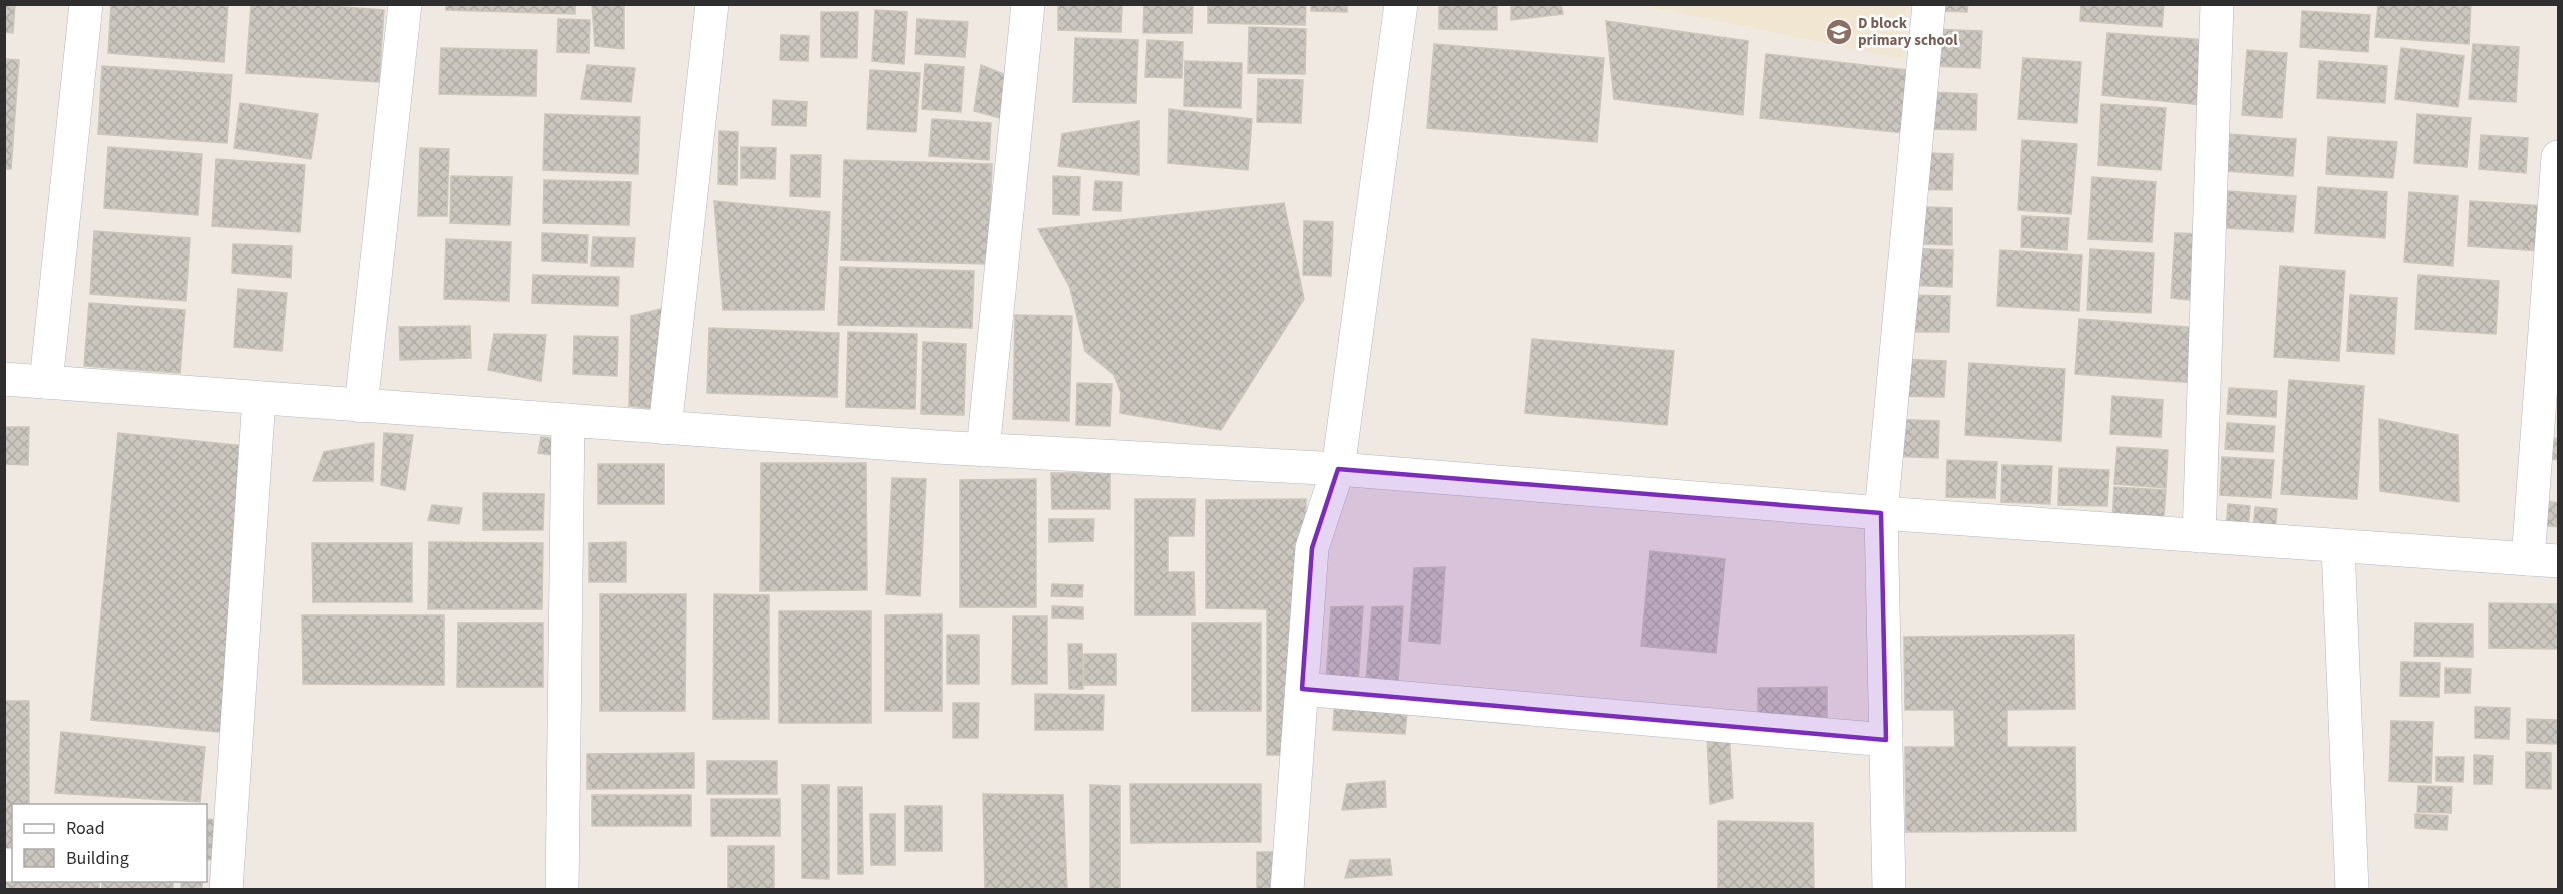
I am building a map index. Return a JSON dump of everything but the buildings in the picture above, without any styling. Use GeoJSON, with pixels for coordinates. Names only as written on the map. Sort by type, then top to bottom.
{"type":"FeatureCollection","features":[{"type":"Feature","properties":{"kind":"street"},"geometry":{"type":"LineString","coordinates":[[46,382],[86,4]]}},
{"type":"Feature","properties":{"kind":"street"},"geometry":{"type":"LineString","coordinates":[[361,406],[405,4]]}},
{"type":"Feature","properties":{"kind":"street"},"geometry":{"type":"LineString","coordinates":[[665,428],[712,4]]}},
{"type":"Feature","properties":{"kind":"street"},"geometry":{"type":"LineString","coordinates":[[983,450],[1028,4]]}},
{"type":"Feature","properties":{"kind":"street"},"geometry":{"type":"LineString","coordinates":[[1287,890],[1312,548],[1338,469],[1401,4]]}},
{"type":"Feature","properties":{"kind":"street"},"geometry":{"type":"LineString","coordinates":[[1889,890],[1881,513],[1929,4]]}},
{"type":"Feature","properties":{"kind":"street"},"geometry":{"type":"LineString","coordinates":[[2199,536],[2217,4]]}},
{"type":"Feature","properties":{"kind":"street"},"geometry":{"type":"LineString","coordinates":[[4,379],[983,450],[1338,469],[1881,513],[2543,560],[2559,157]]}},
{"type":"Feature","properties":{"kind":"street"},"geometry":{"type":"LineString","coordinates":[[225,890],[217,856],[259,398]]}},
{"type":"Feature","properties":{"kind":"street"},"geometry":{"type":"LineString","coordinates":[[562,890],[568,420]]}},
{"type":"Feature","properties":{"kind":"street"},"geometry":{"type":"LineString","coordinates":[[2338,546],[2352,890]]}},
{"type":"Feature","properties":{"kind":"street"},"geometry":{"type":"LineString","coordinates":[[1302,689],[1886,740]]}},
{"type":"Feature","properties":{"kind":"highlighted area"},"geometry":{"type":"Polygon","coordinates":[[[1338,469],[1881,513],[1886,740],[1302,689],[1312,548],[1338,469]]]}},
{"type":"Feature","properties":{"kind":"shaded area","name":"D block primary school"},"geometry":{"type":"Polygon","coordinates":[[[1640,5],[1907,5],[1904,59],[1640,5]]]}},
{"type":"Feature","properties":{"kind":"place","name":"D block primary school"},"geometry":{"type":"Point","coordinates":[1839,32]}}]}
